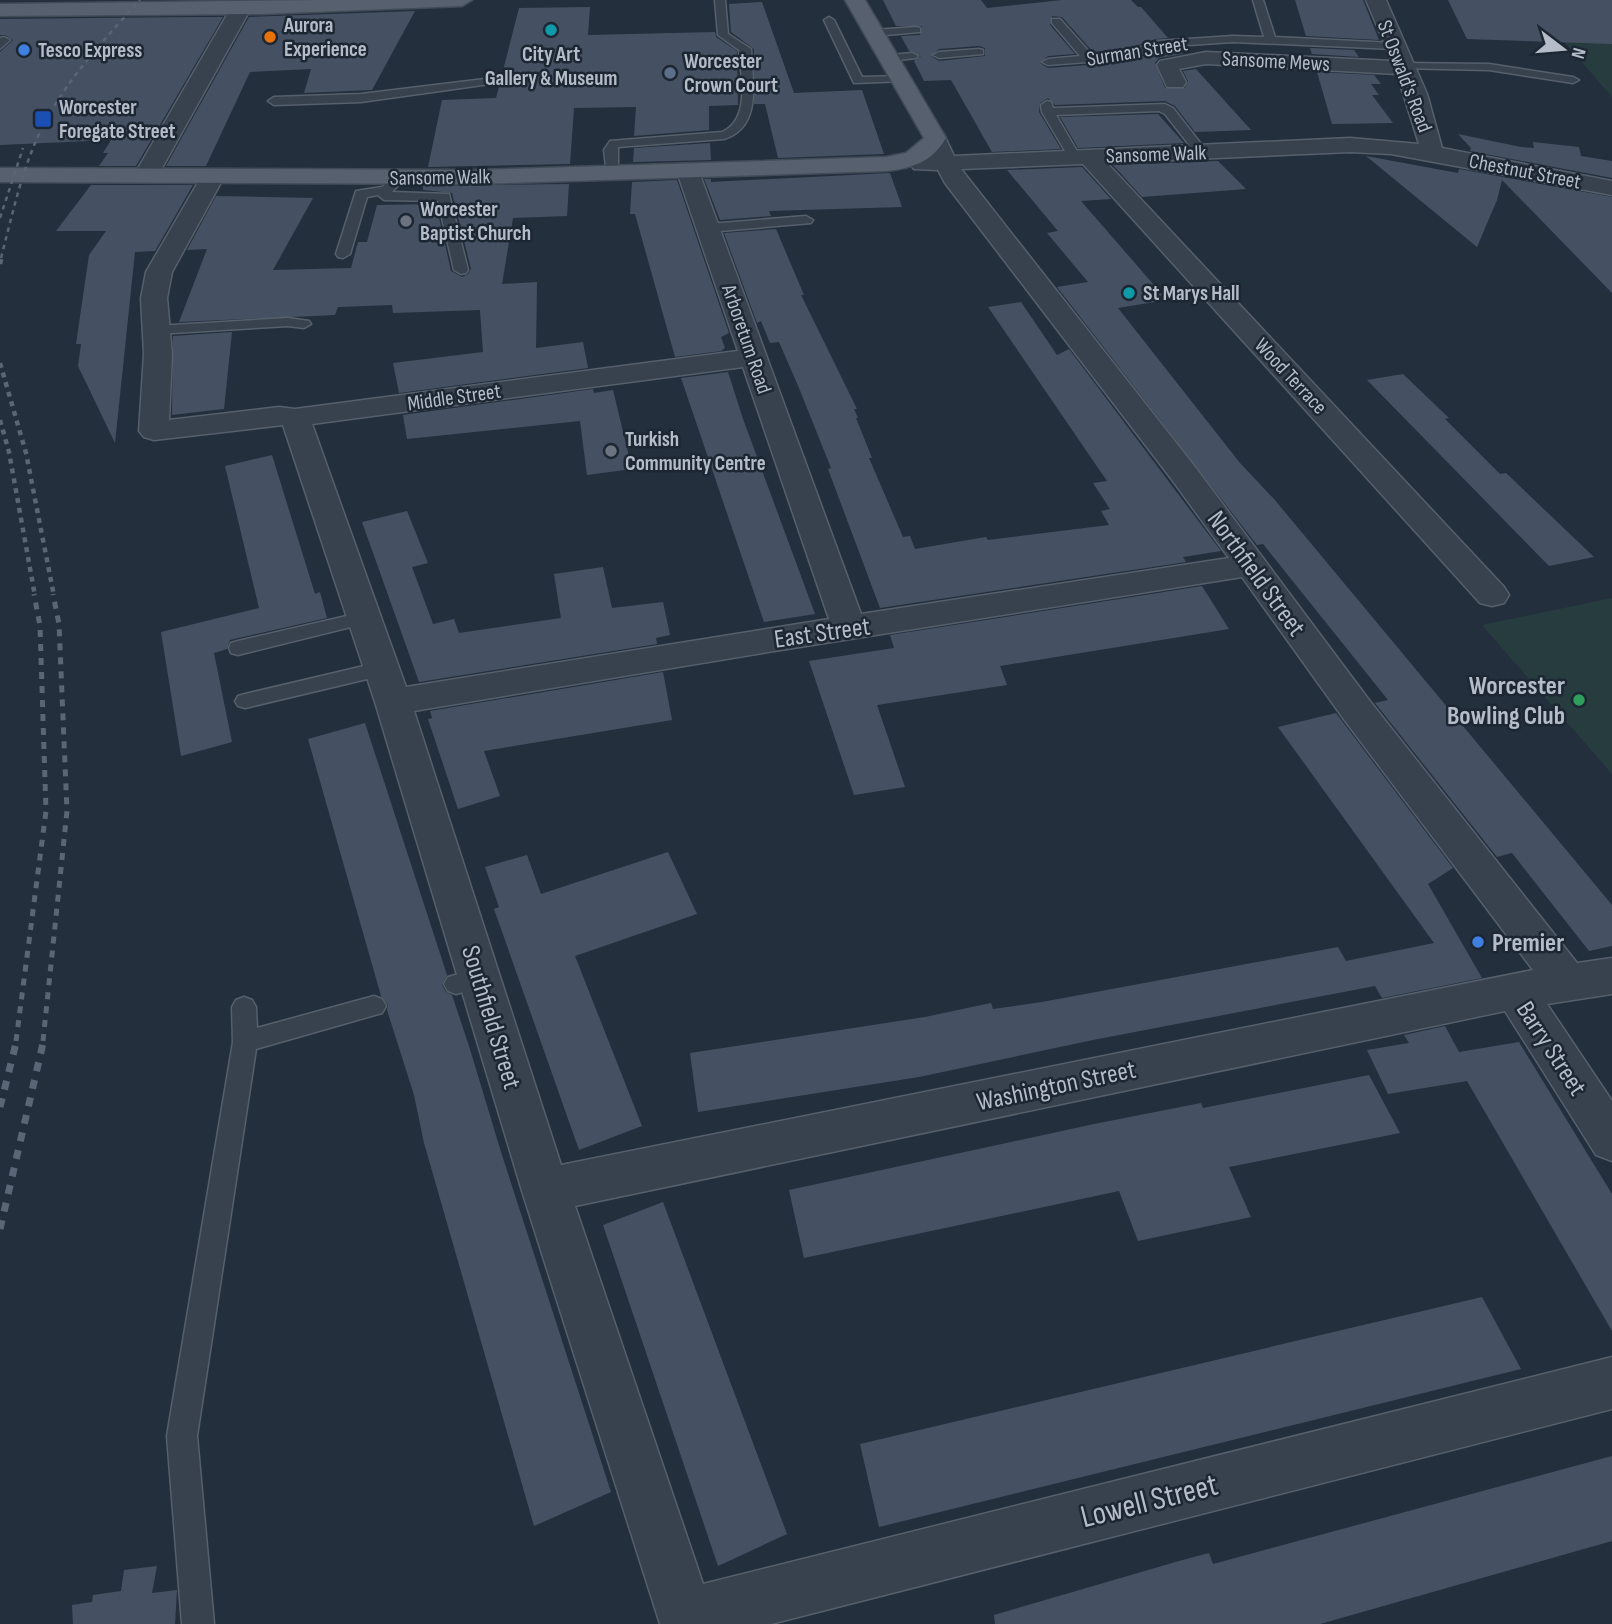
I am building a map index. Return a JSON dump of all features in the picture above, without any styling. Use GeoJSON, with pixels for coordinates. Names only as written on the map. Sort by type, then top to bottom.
{"type":"FeatureCollection","features":[{"type":"Feature","properties":{"kind":"main road"},"geometry":{"type":"LineString","coordinates":[[0,10],[241,8],[462,0]]}},
{"type":"Feature","properties":{"kind":"main road"},"geometry":{"type":"LineString","coordinates":[[855,0],[941,151]]}},
{"type":"Feature","properties":{"kind":"main road","name":"Sansome Walk"},"geometry":{"type":"LineString","coordinates":[[0,175],[145,177],[214,173],[392,184],[612,172],[883,164]]}},
{"type":"Feature","properties":{"kind":"street","name":"St Oswald's Road"},"geometry":{"type":"LineString","coordinates":[[1376,0],[1429,132],[1432,153]]}},
{"type":"Feature","properties":{"kind":"street"},"geometry":{"type":"LineString","coordinates":[[145,177],[241,8]]}},
{"type":"Feature","properties":{"kind":"street","name":"Sansome Mews"},"geometry":{"type":"LineString","coordinates":[[1175,82],[1167,65],[1206,58],[1400,60]]}},
{"type":"Feature","properties":{"kind":"street","name":"Sansome Walk"},"geometry":{"type":"LineString","coordinates":[[883,164],[941,151],[1082,158],[1350,145],[1391,146],[1432,153]]}},
{"type":"Feature","properties":{"kind":"street","name":"Northfield Street"},"geometry":{"type":"LineString","coordinates":[[941,151],[953,178],[1175,463],[1356,709],[1567,982]]}},
{"type":"Feature","properties":{"kind":"street","name":"Chestnut Street"},"geometry":{"type":"LineString","coordinates":[[1432,153],[1603,187],[1612,202]]}},
{"type":"Feature","properties":{"kind":"street","name":"Wood Terrace"},"geometry":{"type":"LineString","coordinates":[[1082,158],[1492,595]]}},
{"type":"Feature","properties":{"kind":"street","name":"Arboretum Road"},"geometry":{"type":"LineString","coordinates":[[688,169],[849,628]]}},
{"type":"Feature","properties":{"kind":"street"},"geometry":{"type":"LineString","coordinates":[[156,330],[154,298],[159,272],[214,173]]}},
{"type":"Feature","properties":{"kind":"street","name":"Middle Street"},"geometry":{"type":"LineString","coordinates":[[156,330],[158,354],[154,430],[279,416],[295,418],[753,357]]}},
{"type":"Feature","properties":{"kind":"street","name":"Southfield Street"},"geometry":{"type":"LineString","coordinates":[[295,418],[387,686],[468,981],[546,1191],[683,1621]]}},
{"type":"Feature","properties":{"kind":"street","name":"East Street"},"geometry":{"type":"LineString","coordinates":[[387,686],[849,628],[1252,565]]}},
{"type":"Feature","properties":{"kind":"street","name":"Washington Street"},"geometry":{"type":"LineString","coordinates":[[546,1191],[611,1175],[1515,991],[1612,976]]}},
{"type":"Feature","properties":{"kind":"street","name":"Barry Street"},"geometry":{"type":"LineString","coordinates":[[1515,991],[1612,1140]]}},
{"type":"Feature","properties":{"kind":"street","name":"Lowell Street"},"geometry":{"type":"LineString","coordinates":[[683,1621],[1612,1383]]}},
{"type":"Feature","properties":{"kind":"lane"},"geometry":{"type":"LineString","coordinates":[[612,172],[610,150],[614,144],[724,135],[733,131],[748,106],[745,49],[723,36],[720,0]]}},
{"type":"Feature","properties":{"kind":"lane"},"geometry":{"type":"LineString","coordinates":[[1258,0],[1270,41]]}},
{"type":"Feature","properties":{"kind":"lane"},"geometry":{"type":"LineString","coordinates":[[829,20],[858,81],[901,79]]}},
{"type":"Feature","properties":{"kind":"lane"},"geometry":{"type":"LineString","coordinates":[[1056,20],[1089,59]]}},
{"type":"Feature","properties":{"kind":"lane"},"geometry":{"type":"LineString","coordinates":[[874,33],[916,30]]}},
{"type":"Feature","properties":{"kind":"lane","name":"Surman Street"},"geometry":{"type":"LineString","coordinates":[[1048,62],[1126,56],[1157,44],[1233,39],[1270,41],[1400,60],[1489,67],[1573,80]]}},
{"type":"Feature","properties":{"kind":"lane"},"geometry":{"type":"LineString","coordinates":[[939,55],[979,52]]}},
{"type":"Feature","properties":{"kind":"lane"},"geometry":{"type":"LineString","coordinates":[[889,58],[912,56]]}},
{"type":"Feature","properties":{"kind":"lane"},"geometry":{"type":"LineString","coordinates":[[274,101],[361,98],[493,81]]}},
{"type":"Feature","properties":{"kind":"lane"},"geometry":{"type":"LineString","coordinates":[[1082,158],[1048,109],[1161,107],[1169,111],[1202,153]]}},
{"type":"Feature","properties":{"kind":"lane"},"geometry":{"type":"LineString","coordinates":[[343,254],[361,194],[392,184]]}},
{"type":"Feature","properties":{"kind":"lane"},"geometry":{"type":"LineString","coordinates":[[392,184],[384,196],[444,197],[461,270]]}},
{"type":"Feature","properties":{"kind":"lane"},"geometry":{"type":"LineString","coordinates":[[709,228],[806,220]]}},
{"type":"Feature","properties":{"kind":"lane"},"geometry":{"type":"LineString","coordinates":[[156,330],[288,322],[304,324]]}},
{"type":"Feature","properties":{"kind":"lane"},"geometry":{"type":"LineString","coordinates":[[237,648],[364,618]]}},
{"type":"Feature","properties":{"kind":"lane"},"geometry":{"type":"LineString","coordinates":[[245,701],[387,686]]}},
{"type":"Feature","properties":{"kind":"lane"},"geometry":{"type":"LineString","coordinates":[[245,1042],[374,1006]]}},
{"type":"Feature","properties":{"kind":"lane"},"geometry":{"type":"LineString","coordinates":[[198,1624],[182,1436],[245,1042],[244,1007]]}},
{"type":"Feature","properties":{"kind":"green space"},"geometry":{"type":"Polygon","coordinates":[[[1555,31],[1612,39],[1612,97],[1555,31]]]}},
{"type":"Feature","properties":{"kind":"green space","name":"Worcester Bowling Club"},"geometry":{"type":"Polygon","coordinates":[[[1612,598],[1612,774],[1482,625],[1612,598]]]}},
{"type":"Feature","properties":{"kind":"building"},"geometry":{"type":"Polygon","coordinates":[[[883,0],[981,0],[987,8],[1062,0],[1131,0],[1141,7],[1168,38],[1156,39],[1124,50],[1093,52],[1062,17],[1052,16],[1050,25],[1075,54],[1048,56],[1040,63],[1048,68],[1126,62],[1160,50],[1178,48],[1183,54],[1159,58],[1155,63],[1165,88],[1185,88],[1188,81],[1183,71],[1196,69],[1251,130],[1195,132],[1175,106],[1165,101],[1055,105],[1048,98],[1040,103],[1039,112],[1061,149],[992,152],[951,80],[924,81],[914,61],[921,56],[909,51],[901,36],[920,35],[922,26],[896,26],[883,0]],[[979,46],[939,49],[931,56],[939,61],[985,56],[985,48],[979,46]]]}},
{"type":"Feature","properties":{"kind":"building"},"geometry":{"type":"Polygon","coordinates":[[[1295,0],[1363,0],[1379,40],[1306,36],[1295,0]]]}},
{"type":"Feature","properties":{"kind":"building"},"geometry":{"type":"Polygon","coordinates":[[[1448,0],[1612,0],[1612,44],[1467,39],[1448,0]]]}},
{"type":"Feature","properties":{"kind":"building"},"geometry":{"type":"Polygon","coordinates":[[[762,2],[794,93],[862,90],[884,154],[778,158],[765,104],[754,104],[754,49],[731,32],[729,4],[762,2]]]}},
{"type":"Feature","properties":{"kind":"building"},"geometry":{"type":"Polygon","coordinates":[[[590,7],[588,35],[715,32],[716,37],[737,51],[738,105],[709,106],[709,130],[634,136],[636,107],[574,108],[570,164],[428,167],[442,100],[496,98],[519,8],[590,7]]]}},
{"type":"Feature","properties":{"kind":"building"},"geometry":{"type":"Polygon","coordinates":[[[415,11],[372,90],[304,93],[311,69],[250,72],[206,166],[166,166],[249,17],[415,11]]]}},
{"type":"Feature","properties":{"kind":"building"},"geometry":{"type":"Polygon","coordinates":[[[223,17],[136,166],[99,166],[108,153],[103,153],[111,140],[0,145],[0,52],[13,40],[0,35],[0,19],[223,17]]]}},
{"type":"Feature","properties":{"kind":"building"},"geometry":{"type":"Polygon","coordinates":[[[1310,48],[1354,50],[1359,57],[1312,54],[1310,48]]]}},
{"type":"Feature","properties":{"kind":"building"},"geometry":{"type":"Polygon","coordinates":[[[1317,72],[1374,75],[1381,84],[1371,84],[1379,95],[1372,95],[1393,123],[1332,124],[1317,72]]]}},
{"type":"Feature","properties":{"kind":"building"},"geometry":{"type":"Polygon","coordinates":[[[1158,114],[1184,143],[1078,148],[1060,117],[1158,114]]]}},
{"type":"Feature","properties":{"kind":"building"},"geometry":{"type":"Polygon","coordinates":[[[1458,134],[1521,147],[1534,148],[1533,142],[1579,147],[1581,156],[1612,161],[1612,178],[1470,151],[1471,148],[1458,134]]]}},
{"type":"Feature","properties":{"kind":"building"},"geometry":{"type":"Polygon","coordinates":[[[710,143],[711,160],[633,162],[634,148],[710,143]]]}},
{"type":"Feature","properties":{"kind":"building"},"geometry":{"type":"Polygon","coordinates":[[[1366,156],[1458,173],[1459,169],[1612,197],[1612,293],[1502,180],[1497,200],[1477,247],[1366,156]]]}},
{"type":"Feature","properties":{"kind":"building"},"geometry":{"type":"Polygon","coordinates":[[[1218,161],[1246,189],[1142,197],[1113,165],[1218,161]]]}},
{"type":"Feature","properties":{"kind":"building"},"geometry":{"type":"Polygon","coordinates":[[[1082,167],[1111,199],[1081,201],[1167,300],[1118,308],[1240,463],[1274,499],[1612,905],[1612,946],[1589,951],[1512,853],[1497,857],[1375,703],[1388,700],[1263,544],[1257,545],[1057,287],[1088,282],[1047,233],[1058,231],[1007,170],[1082,167]]]}},
{"type":"Feature","properties":{"kind":"building"},"geometry":{"type":"Polygon","coordinates":[[[890,173],[902,207],[769,211],[771,216],[720,220],[704,179],[711,179],[711,182],[890,173]]]}},
{"type":"Feature","properties":{"kind":"building"},"geometry":{"type":"Polygon","coordinates":[[[677,180],[729,333],[721,337],[725,348],[721,351],[675,357],[635,214],[630,214],[632,182],[677,180]]]}},
{"type":"Feature","properties":{"kind":"building"},"geometry":{"type":"Polygon","coordinates":[[[569,184],[567,216],[513,218],[502,284],[537,282],[536,348],[583,342],[588,368],[399,393],[393,363],[483,352],[480,310],[393,313],[392,305],[338,307],[335,315],[179,322],[207,249],[187,250],[216,196],[313,198],[273,270],[351,268],[358,242],[367,242],[377,205],[436,204],[451,271],[462,277],[471,269],[452,193],[423,190],[423,186],[569,184]]]}},
{"type":"Feature","properties":{"kind":"building"},"geometry":{"type":"Polygon","coordinates":[[[91,185],[193,185],[155,251],[135,252],[115,443],[78,366],[81,344],[76,344],[89,255],[106,231],[56,231],[91,185]]]}},
{"type":"Feature","properties":{"kind":"building"},"geometry":{"type":"Polygon","coordinates":[[[776,229],[804,295],[801,295],[857,409],[854,409],[856,418],[872,458],[869,458],[903,537],[910,536],[915,549],[986,537],[988,540],[1109,525],[1101,511],[1110,509],[1093,483],[1107,481],[988,307],[1021,302],[1057,355],[1069,349],[1221,551],[1183,557],[1186,562],[880,608],[828,469],[831,468],[799,388],[779,342],[770,343],[761,321],[757,323],[724,233],[776,229]]]}},
{"type":"Feature","properties":{"kind":"building"},"geometry":{"type":"Polygon","coordinates":[[[232,332],[224,409],[172,415],[173,336],[232,332]]]}},
{"type":"Feature","properties":{"kind":"building"},"geometry":{"type":"Polygon","coordinates":[[[728,372],[815,614],[764,622],[681,378],[728,372]]]}},
{"type":"Feature","properties":{"kind":"building"},"geometry":{"type":"Polygon","coordinates":[[[1403,374],[1449,418],[1445,419],[1500,474],[1506,473],[1594,557],[1549,566],[1367,380],[1403,374]]]}},
{"type":"Feature","properties":{"kind":"building"},"geometry":{"type":"Polygon","coordinates":[[[593,389],[594,393],[613,390],[632,469],[587,475],[580,421],[407,439],[403,415],[593,389]]]}},
{"type":"Feature","properties":{"kind":"building"},"geometry":{"type":"Polygon","coordinates":[[[272,455],[315,594],[320,592],[327,618],[230,640],[227,649],[214,653],[232,742],[181,756],[161,632],[259,608],[225,466],[272,455]]]}},
{"type":"Feature","properties":{"kind":"building"},"geometry":{"type":"Polygon","coordinates":[[[407,511],[428,563],[412,567],[433,624],[454,619],[459,633],[561,618],[554,574],[603,567],[612,608],[663,602],[670,635],[656,638],[657,644],[419,682],[362,522],[407,511]]]}},
{"type":"Feature","properties":{"kind":"building"},"geometry":{"type":"Polygon","coordinates":[[[1202,586],[1229,629],[1000,666],[1007,685],[877,705],[905,787],[854,795],[809,661],[894,648],[890,635],[1202,586]]]}},
{"type":"Feature","properties":{"kind":"building"},"geometry":{"type":"Polygon","coordinates":[[[663,672],[672,720],[484,751],[500,796],[458,809],[428,719],[432,718],[430,711],[663,672]]]}},
{"type":"Feature","properties":{"kind":"building"},"geometry":{"type":"Polygon","coordinates":[[[1336,713],[1453,868],[1428,884],[1482,978],[1382,998],[1375,986],[1093,1040],[919,1077],[698,1112],[690,1053],[925,1017],[991,1003],[993,1009],[1042,1002],[1338,947],[1346,961],[1434,943],[1278,727],[1336,713]]]}},
{"type":"Feature","properties":{"kind":"building"},"geometry":{"type":"Polygon","coordinates":[[[365,723],[447,975],[442,985],[446,992],[452,995],[469,1046],[611,1492],[534,1526],[424,1143],[414,1095],[387,1010],[388,1005],[381,996],[308,739],[365,723]]]}},
{"type":"Feature","properties":{"kind":"building"},"geometry":{"type":"Polygon","coordinates":[[[668,852],[697,914],[575,956],[642,1126],[579,1150],[494,909],[499,907],[485,867],[527,855],[541,894],[668,852]]]}},
{"type":"Feature","properties":{"kind":"building"},"geometry":{"type":"Polygon","coordinates":[[[1445,1026],[1459,1052],[1519,1042],[1612,1194],[1612,1331],[1467,1081],[1388,1094],[1367,1050],[1409,1043],[1404,1035],[1445,1026]]]}},
{"type":"Feature","properties":{"kind":"building"},"geometry":{"type":"Polygon","coordinates":[[[1369,1075],[1400,1133],[1229,1167],[1251,1217],[1138,1241],[1119,1191],[804,1258],[789,1190],[1094,1124],[1201,1103],[1203,1108],[1369,1075]]]}},
{"type":"Feature","properties":{"kind":"building"},"geometry":{"type":"Polygon","coordinates":[[[663,1202],[787,1534],[718,1566],[603,1225],[663,1202]]]}},
{"type":"Feature","properties":{"kind":"building"},"geometry":{"type":"Polygon","coordinates":[[[1482,1297],[1521,1369],[879,1527],[860,1444],[1482,1297]]]}},
{"type":"Feature","properties":{"kind":"building"},"geometry":{"type":"Polygon","coordinates":[[[1612,1456],[1612,1541],[1320,1624],[995,1624],[994,1615],[1179,1561],[1209,1553],[1213,1564],[1612,1456]]]}},
{"type":"Feature","properties":{"kind":"building"},"geometry":{"type":"Polygon","coordinates":[[[157,1566],[152,1593],[177,1590],[175,1624],[73,1624],[72,1605],[92,1602],[93,1595],[121,1591],[124,1570],[157,1566]]]}},
{"type":"Feature","properties":{"kind":"railway"},"geometry":{"type":"LineString","coordinates":[[1,258],[27,164],[49,115],[85,63],[140,0]]}},
{"type":"Feature","properties":{"kind":"railway"},"geometry":{"type":"LineString","coordinates":[[0,218],[23,148]]}},
{"type":"Feature","properties":{"kind":"railway"},"geometry":{"type":"LineString","coordinates":[[0,264],[2,256]]}},
{"type":"Feature","properties":{"kind":"railway"},"geometry":{"type":"LineString","coordinates":[[0,363],[26,453],[54,596]]}},
{"type":"Feature","properties":{"kind":"railway"},"geometry":{"type":"LineString","coordinates":[[0,420],[9,452],[35,596]]}},
{"type":"Feature","properties":{"kind":"railway"},"geometry":{"type":"LineString","coordinates":[[16,1041],[46,811],[40,626],[34,594]]}},
{"type":"Feature","properties":{"kind":"railway"},"geometry":{"type":"LineString","coordinates":[[43,1041],[67,811],[59,624],[53,594]]}},
{"type":"Feature","properties":{"kind":"railway"},"geometry":{"type":"LineString","coordinates":[[0,1107],[17,1039]]}},
{"type":"Feature","properties":{"kind":"railway"},"geometry":{"type":"LineString","coordinates":[[0,1229],[44,1039]]}},
{"type":"Feature","properties":{"kind":"place","name":"City Art Gallery & Museum"},"geometry":{"type":"Point","coordinates":[551,30]}},
{"type":"Feature","properties":{"kind":"place","name":"Aurora Experience"},"geometry":{"type":"Point","coordinates":[270,37]}},
{"type":"Feature","properties":{"kind":"place","name":"Tesco Express"},"geometry":{"type":"Point","coordinates":[24,50]}},
{"type":"Feature","properties":{"kind":"place","name":"Worcester Crown Court"},"geometry":{"type":"Point","coordinates":[670,73]}},
{"type":"Feature","properties":{"kind":"place","name":"Worcester Foregate Street"},"geometry":{"type":"Point","coordinates":[43,119]}},
{"type":"Feature","properties":{"kind":"place","name":"Worcester Baptist Church"},"geometry":{"type":"Point","coordinates":[406,221]}},
{"type":"Feature","properties":{"kind":"place","name":"St Marys Hall"},"geometry":{"type":"Point","coordinates":[1129,293]}},
{"type":"Feature","properties":{"kind":"place","name":"Turkish Community Centre"},"geometry":{"type":"Point","coordinates":[611,451]}},
{"type":"Feature","properties":{"kind":"place","name":"Worcester Bowling Club"},"geometry":{"type":"Point","coordinates":[1579,700]}},
{"type":"Feature","properties":{"kind":"place","name":"Premier"},"geometry":{"type":"Point","coordinates":[1478,942]}}]}
